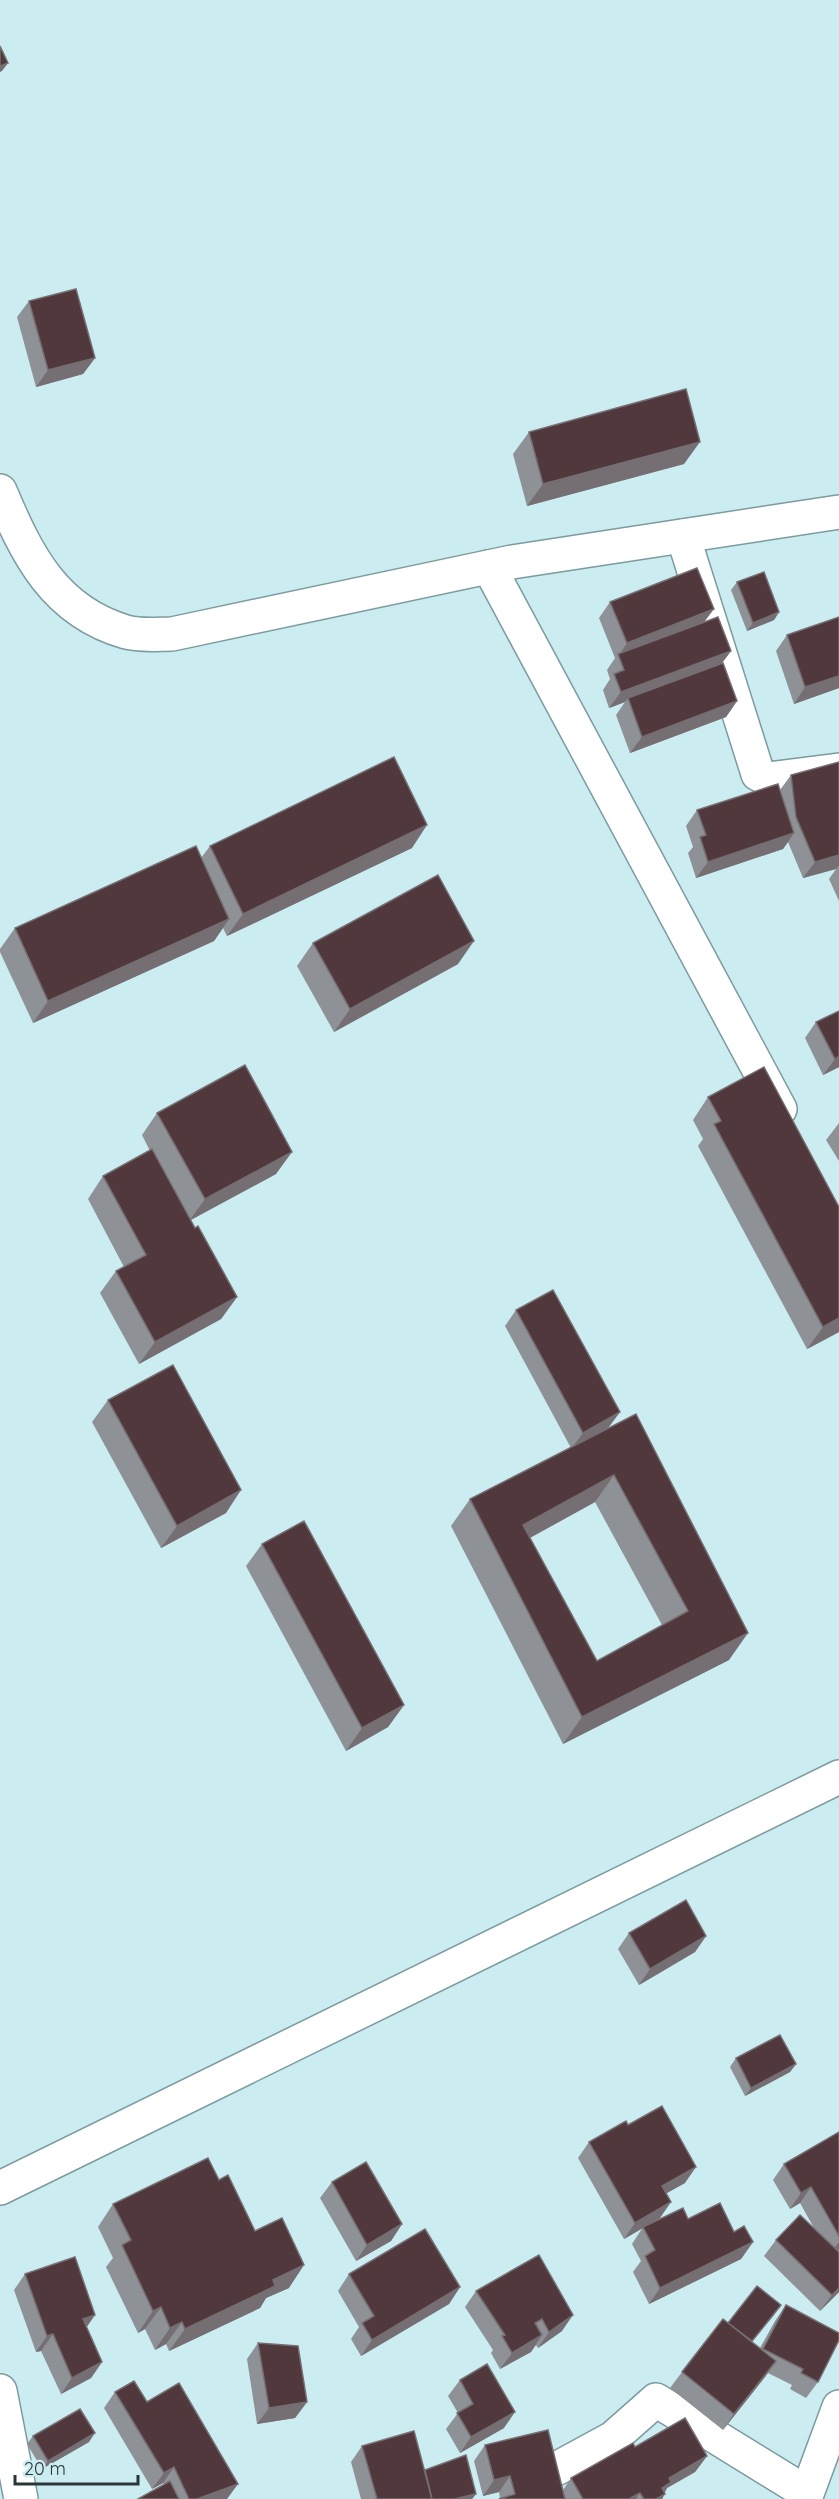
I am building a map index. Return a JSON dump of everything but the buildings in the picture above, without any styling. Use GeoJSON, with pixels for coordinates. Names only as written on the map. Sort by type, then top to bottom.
{"type":"FeatureCollection","features":[{"type":"Feature","properties":{"kind":"street"},"geometry":{"type":"LineString","coordinates":[[0,491],[21,541],[44,577],[80,613],[128,632],[172,634],[489,567],[839,513]]}},
{"type":"Feature","properties":{"kind":"street"},"geometry":{"type":"LineString","coordinates":[[683,536],[758,774],[768,779],[839,770]]}},
{"type":"Feature","properties":{"kind":"street"},"geometry":{"type":"LineString","coordinates":[[489,567],[794,1135]]}},
{"type":"Feature","properties":{"kind":"street"},"geometry":{"type":"LineString","coordinates":[[0,2188],[839,1777]]}},
{"type":"Feature","properties":{"kind":"street"},"geometry":{"type":"LineString","coordinates":[[0,2391],[21,2499]]}},
{"type":"Feature","properties":{"kind":"street"},"geometry":{"type":"LineString","coordinates":[[556,2469],[613,2438],[656,2400],[806,2496],[839,2408]]}}]}
